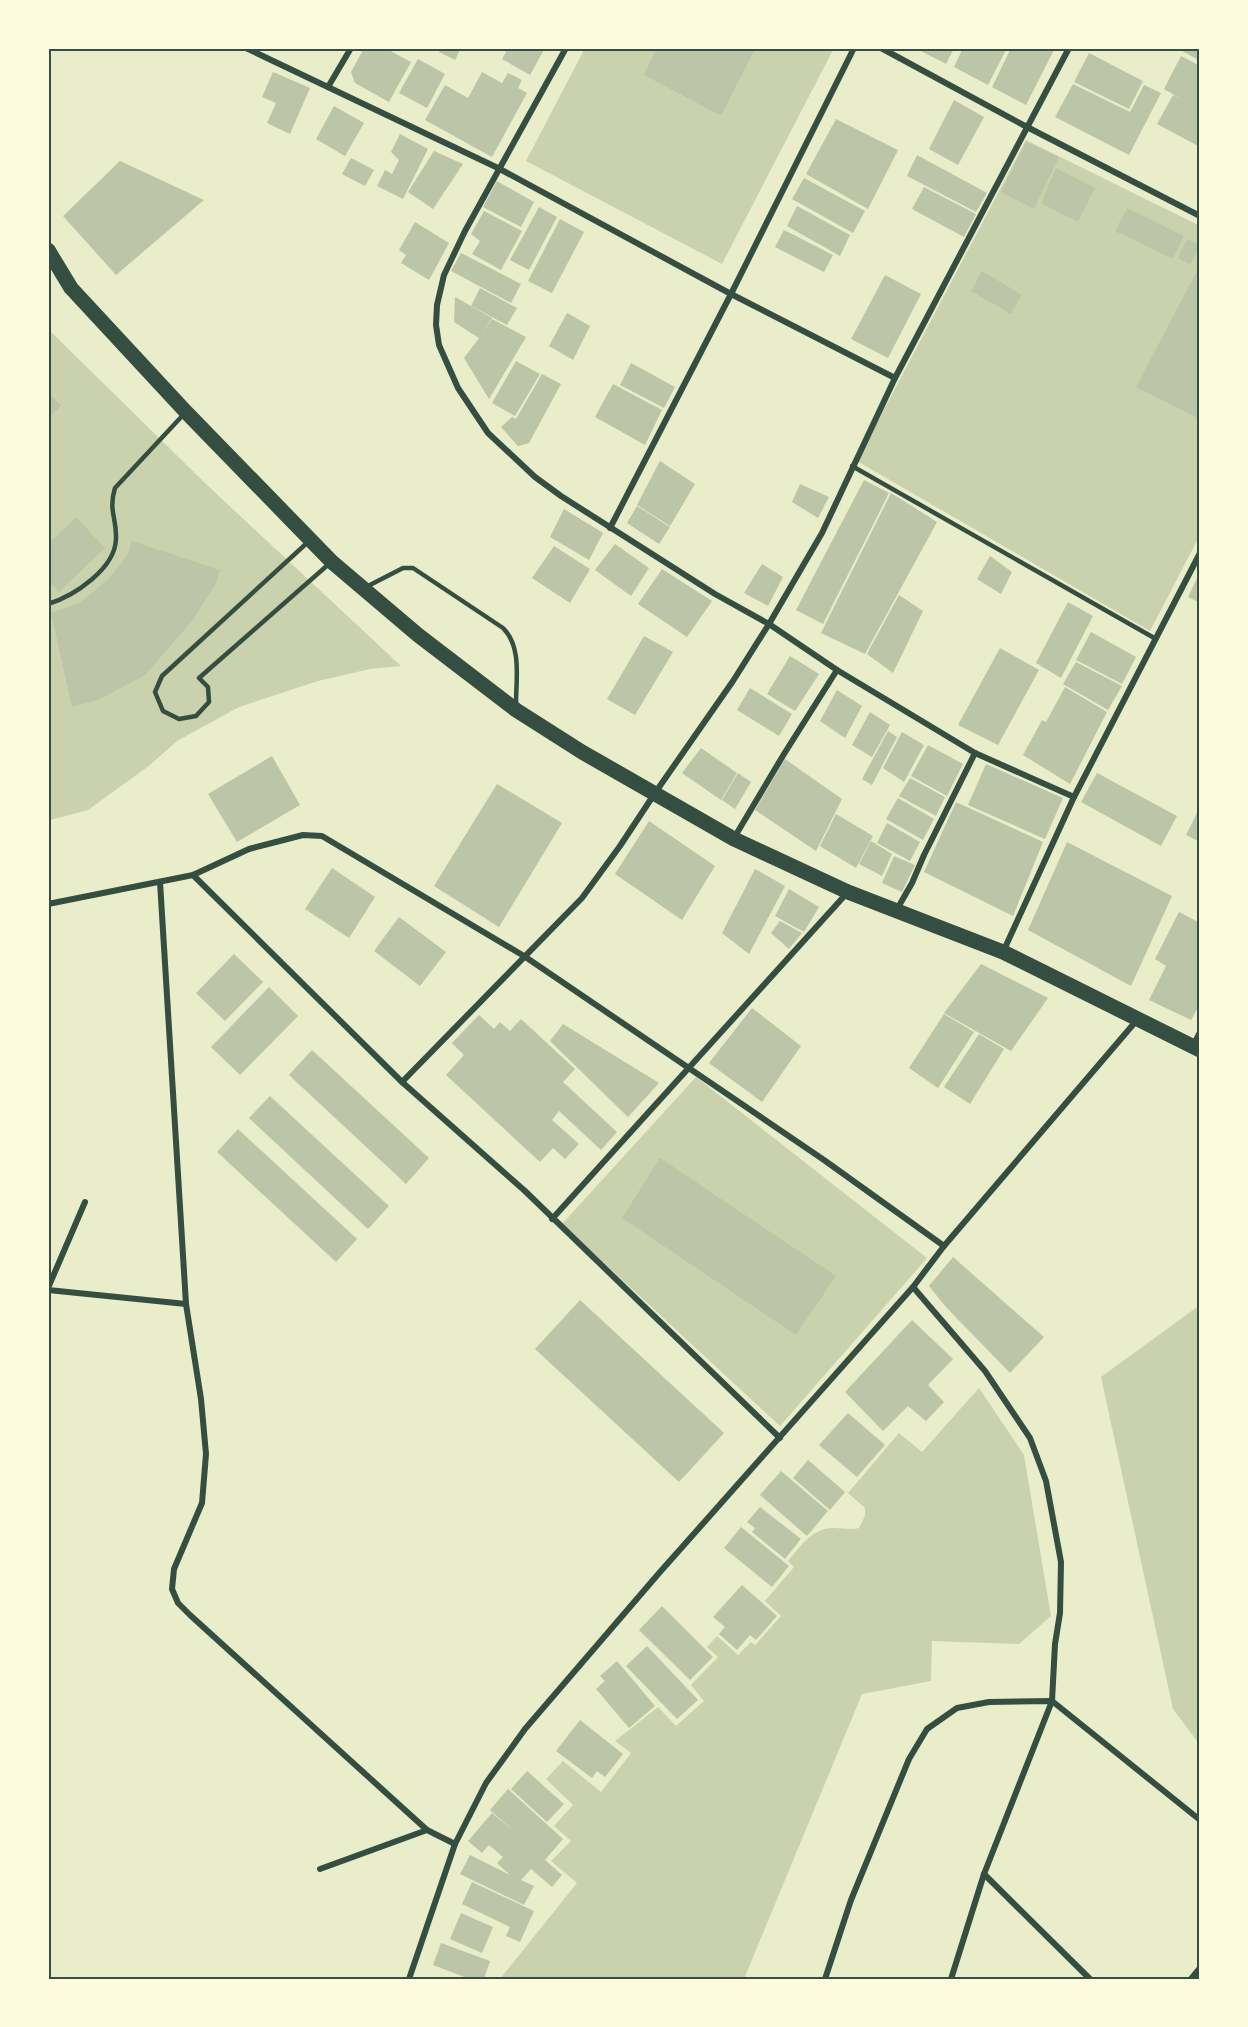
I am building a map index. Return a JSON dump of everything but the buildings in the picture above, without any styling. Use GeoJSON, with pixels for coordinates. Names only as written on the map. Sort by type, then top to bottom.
{"type":"FeatureCollection","features":[{"type":"Feature","properties":{"kind":"main road"},"geometry":{"type":"LineString","coordinates":[[48,250],[70,288],[186,412],[332,562],[418,635],[516,710],[582,752],[734,839],[848,892],[1003,952],[1196,1048]]}},
{"type":"Feature","properties":{"kind":"main road"},"geometry":{"type":"LineString","coordinates":[[48,275],[70,288]]}},
{"type":"Feature","properties":{"kind":"street"},"geometry":{"type":"LineString","coordinates":[[246,48],[498,168],[731,294],[895,378]]}},
{"type":"Feature","properties":{"kind":"street"},"geometry":{"type":"LineString","coordinates":[[328,87],[351,48]]}},
{"type":"Feature","properties":{"kind":"street"},"geometry":{"type":"LineString","coordinates":[[566,48],[465,231],[444,274],[437,305],[436,325],[439,345],[458,388],[488,433],[536,477],[610,528],[715,594],[769,624],[837,670],[975,753],[1074,797]]}},
{"type":"Feature","properties":{"kind":"street"},"geometry":{"type":"LineString","coordinates":[[610,528],[731,294],[854,48]]}},
{"type":"Feature","properties":{"kind":"street"},"geometry":{"type":"LineString","coordinates":[[880,48],[980,100],[1027,128],[1200,216]]}},
{"type":"Feature","properties":{"kind":"street"},"geometry":{"type":"LineString","coordinates":[[402,1082],[582,898],[713,711],[769,624],[822,533],[895,378],[1069,48]]}},
{"type":"Feature","properties":{"kind":"street"},"geometry":{"type":"LineString","coordinates":[[1003,952],[1074,797],[1200,553]]}},
{"type":"Feature","properties":{"kind":"street"},"geometry":{"type":"LineString","coordinates":[[734,839],[837,670]]}},
{"type":"Feature","properties":{"kind":"street"},"geometry":{"type":"LineString","coordinates":[[896,912],[975,753]]}},
{"type":"Feature","properties":{"kind":"street"},"geometry":{"type":"LineString","coordinates":[[48,904],[193,875],[249,849],[303,835],[322,836],[524,956],[824,1160],[944,1246]]}},
{"type":"Feature","properties":{"kind":"street"},"geometry":{"type":"LineString","coordinates":[[193,875],[402,1082],[525,1191],[780,1438]]}},
{"type":"Feature","properties":{"kind":"street"},"geometry":{"type":"LineString","coordinates":[[160,882],[186,1304],[201,1399],[206,1454],[202,1503],[174,1569],[172,1589],[178,1603],[427,1830],[455,1844]]}},
{"type":"Feature","properties":{"kind":"street"},"geometry":{"type":"LineString","coordinates":[[552,1219],[848,892]]}},
{"type":"Feature","properties":{"kind":"street"},"geometry":{"type":"LineString","coordinates":[[409,1979],[455,1844],[486,1783],[525,1729],[660,1572],[913,1287],[944,1246],[1137,1019]]}},
{"type":"Feature","properties":{"kind":"street"},"geometry":{"type":"LineString","coordinates":[[1196,1048],[1200,1032]]}},
{"type":"Feature","properties":{"kind":"street"},"geometry":{"type":"LineString","coordinates":[[85,1202],[48,1289],[186,1304]]}},
{"type":"Feature","properties":{"kind":"street"},"geometry":{"type":"LineString","coordinates":[[913,1287],[985,1371],[1030,1438],[1046,1481],[1061,1562],[1060,1613],[1055,1644],[1052,1701],[984,1874],[951,1979]]}},
{"type":"Feature","properties":{"kind":"street"},"geometry":{"type":"LineString","coordinates":[[825,1979],[851,1900],[909,1759],[927,1729],[957,1707],[989,1702],[1052,1701],[1200,1820]]}},
{"type":"Feature","properties":{"kind":"street"},"geometry":{"type":"LineString","coordinates":[[320,1869],[427,1830]]}},
{"type":"Feature","properties":{"kind":"street"},"geometry":{"type":"LineString","coordinates":[[984,1874],[1090,1979]]}},
{"type":"Feature","properties":{"kind":"street"},"geometry":{"type":"LineString","coordinates":[[1191,1979],[1200,1968]]}},
{"type":"Feature","properties":{"kind":"lane"},"geometry":{"type":"LineString","coordinates":[[48,604],[65,599],[84,586],[111,558],[116,540],[111,502],[115,488],[186,412]]}},
{"type":"Feature","properties":{"kind":"lane"},"geometry":{"type":"LineString","coordinates":[[852,466],[1156,639]]}},
{"type":"Feature","properties":{"kind":"lane"},"geometry":{"type":"LineString","coordinates":[[310,540],[162,676],[155,692],[163,711],[178,719],[196,716],[209,702],[208,687],[199,678],[332,562]]}},
{"type":"Feature","properties":{"kind":"lane"},"geometry":{"type":"LineString","coordinates":[[363,588],[403,568],[413,568],[503,628],[511,635],[516,648],[516,710]]}},
{"type":"Feature","properties":{"kind":"green space"},"geometry":{"type":"Polygon","coordinates":[[[585,48],[657,48],[643,75],[721,116],[756,48],[834,48],[722,264],[526,161],[585,48]]]}},
{"type":"Feature","properties":{"kind":"green space"},"geometry":{"type":"Polygon","coordinates":[[[1026,140],[1200,226],[1200,535],[1150,631],[857,461],[1026,140]]]}},
{"type":"Feature","properties":{"kind":"green space"},"geometry":{"type":"Polygon","coordinates":[[[48,329],[206,484],[401,666],[370,669],[318,681],[239,707],[177,741],[150,765],[88,810],[50,820],[48,820],[48,329]]]}},
{"type":"Feature","properties":{"kind":"green space"},"geometry":{"type":"Polygon","coordinates":[[[696,1077],[927,1258],[780,1426],[562,1224],[696,1077]]]}},
{"type":"Feature","properties":{"kind":"green space"},"geometry":{"type":"Polygon","coordinates":[[[1200,1305],[1200,1745],[1173,1709],[1101,1377],[1200,1305]]]}},
{"type":"Feature","properties":{"kind":"green space"},"geometry":{"type":"Polygon","coordinates":[[[979,1388],[1024,1455],[1051,1616],[1019,1644],[932,1641],[931,1681],[862,1694],[744,1979],[500,1979],[577,1883],[551,1861],[571,1841],[554,1826],[573,1805],[546,1779],[563,1761],[601,1792],[631,1753],[615,1741],[658,1707],[676,1726],[704,1701],[691,1685],[718,1657],[707,1647],[717,1636],[738,1655],[751,1642],[755,1645],[781,1616],[765,1601],[794,1567],[788,1561],[802,1544],[813,1534],[826,1529],[859,1528],[865,1516],[865,1508],[848,1493],[899,1433],[922,1452],[979,1388]]]}}]}
